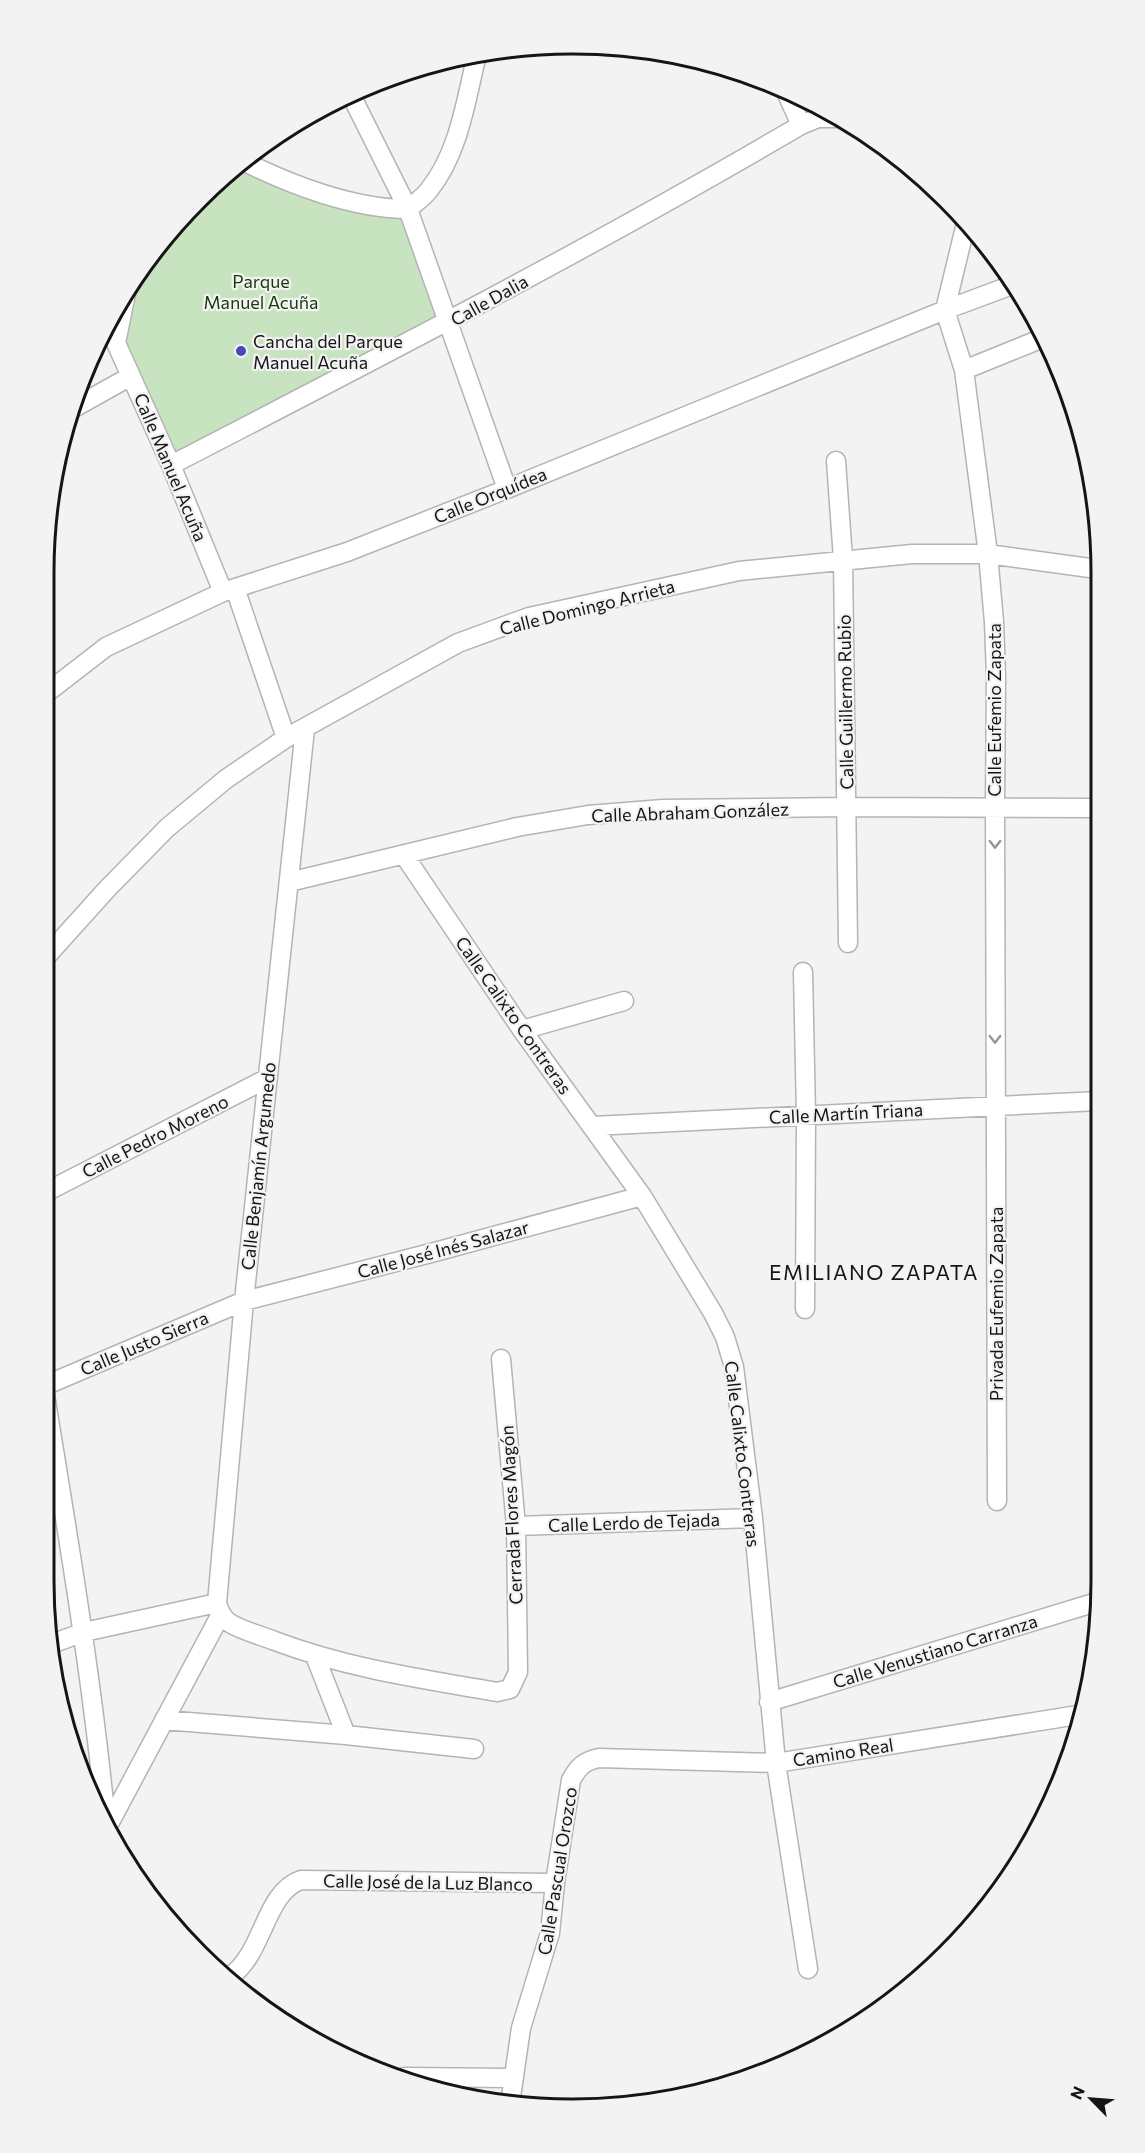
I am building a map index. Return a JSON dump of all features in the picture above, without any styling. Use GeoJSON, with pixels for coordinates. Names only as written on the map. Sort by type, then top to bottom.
{"type":"FeatureCollection","features":[{"type":"Feature","properties":{"kind":"street"},"geometry":{"type":"LineString","coordinates":[[252,165],[271,175],[344,200],[388,209],[408,208],[429,192],[445,165],[460,127],[475,63]]}},
{"type":"Feature","properties":{"kind":"street"},"geometry":{"type":"LineString","coordinates":[[354,102],[408,208],[507,489]]}},
{"type":"Feature","properties":{"kind":"street"},"geometry":{"type":"LineString","coordinates":[[790,102],[801,125]]}},
{"type":"Feature","properties":{"kind":"street","name":"Calle Dalia"},"geometry":{"type":"LineString","coordinates":[[171,465],[448,322],[717,174],[801,125],[823,118]]}},
{"type":"Feature","properties":{"kind":"street"},"geometry":{"type":"LineString","coordinates":[[946,315],[964,233]]}},
{"type":"Feature","properties":{"kind":"street","name":"Calle Orquídea"},"geometry":{"type":"LineString","coordinates":[[54,686],[106,647],[233,592],[347,552],[946,315],[1006,288]]}},
{"type":"Feature","properties":{"kind":"street","name":"Calle Eufemio Zapata"},"geometry":{"type":"LineString","coordinates":[[946,315],[962,363],[988,554],[994,622],[996,1106]]}},
{"type":"Feature","properties":{"kind":"street","name":"Calle Manuel Acuña"},"geometry":{"type":"LineString","coordinates":[[122,316],[116,343],[250,630],[286,738]]}},
{"type":"Feature","properties":{"kind":"street"},"geometry":{"type":"LineString","coordinates":[[962,363],[1037,341]]}},
{"type":"Feature","properties":{"kind":"street"},"geometry":{"type":"LineString","coordinates":[[83,403],[131,376]]}},
{"type":"Feature","properties":{"kind":"street","name":"Calle Guillermo Rubio"},"geometry":{"type":"LineString","coordinates":[[836,461],[843,559],[848,943]]}},
{"type":"Feature","properties":{"kind":"street","name":"Calle Domingo Arrieta"},"geometry":{"type":"LineString","coordinates":[[54,948],[167,828],[226,779],[286,738],[396,675],[458,643],[529,617],[739,571],[912,554],[988,554],[1091,568]]}},
{"type":"Feature","properties":{"kind":"street","name":"Calle Benjamín Argumedo"},"geometry":{"type":"LineString","coordinates":[[219,1609],[244,1301],[305,729]]}},
{"type":"Feature","properties":{"kind":"street","name":"Calle Abraham González"},"geometry":{"type":"LineString","coordinates":[[289,882],[517,827],[588,815],[663,809],[1091,808]]}},
{"type":"Feature","properties":{"kind":"street","name":"Calle Calixto Contreras"},"geometry":{"type":"LineString","coordinates":[[404,855],[522,1030],[642,1196],[713,1313],[725,1337],[734,1367],[753,1518],[776,1763],[808,1969]]}},
{"type":"Feature","properties":{"kind":"street"},"geometry":{"type":"LineString","coordinates":[[802,972],[806,1115],[805,1309]]}},
{"type":"Feature","properties":{"kind":"street"},"geometry":{"type":"LineString","coordinates":[[522,1030],[624,1001]]}},
{"type":"Feature","properties":{"kind":"street","name":"Calle Pedro Moreno"},"geometry":{"type":"LineString","coordinates":[[54,1188],[266,1079]]}},
{"type":"Feature","properties":{"kind":"street","name":"Calle Martín Triana"},"geometry":{"type":"LineString","coordinates":[[593,1126],[1091,1101]]}},
{"type":"Feature","properties":{"kind":"street","name":"Privada Eufemio Zapata"},"geometry":{"type":"LineString","coordinates":[[996,1106],[997,1501]]}},
{"type":"Feature","properties":{"kind":"street","name":"Calle José Inés Salazar"},"geometry":{"type":"LineString","coordinates":[[244,1301],[642,1196]]}},
{"type":"Feature","properties":{"kind":"street","name":"Calle Justo Sierra"},"geometry":{"type":"LineString","coordinates":[[54,1383],[244,1301]]}},
{"type":"Feature","properties":{"kind":"street","name":"Cerrada Flores Magón"},"geometry":{"type":"LineString","coordinates":[[315,1656],[394,1674],[497,1692],[510,1689],[518,1672],[516,1526],[501,1359]]}},
{"type":"Feature","properties":{"kind":"street"},"geometry":{"type":"LineString","coordinates":[[54,1448],[84,1632],[104,1803]]}},
{"type":"Feature","properties":{"kind":"street","name":"Calle Lerdo de Tejada"},"geometry":{"type":"LineString","coordinates":[[516,1526],[753,1518]]}},
{"type":"Feature","properties":{"kind":"street","name":"Calle Venustiano Carranza"},"geometry":{"type":"LineString","coordinates":[[769,1702],[1090,1604]]}},
{"type":"Feature","properties":{"kind":"street"},"geometry":{"type":"LineString","coordinates":[[57,1642],[84,1632],[219,1609]]}},
{"type":"Feature","properties":{"kind":"street"},"geometry":{"type":"LineString","coordinates":[[219,1609],[228,1622],[242,1629],[315,1656],[346,1735]]}},
{"type":"Feature","properties":{"kind":"street"},"geometry":{"type":"LineString","coordinates":[[112,1819],[219,1609]]}},
{"type":"Feature","properties":{"kind":"street","name":"Camino Real"},"geometry":{"type":"LineString","coordinates":[[599,1758],[776,1763],[1073,1716]]}},
{"type":"Feature","properties":{"kind":"street"},"geometry":{"type":"LineString","coordinates":[[164,1720],[346,1735],[474,1749]]}},
{"type":"Feature","properties":{"kind":"street","name":"Calle Pascual Orozco"},"geometry":{"type":"LineString","coordinates":[[511,2096],[521,2028],[550,1933],[555,1883],[571,1780],[578,1768],[587,1761],[599,1758]]}},
{"type":"Feature","properties":{"kind":"street","name":"Calle José de la Luz Blanco"},"geometry":{"type":"LineString","coordinates":[[234,1973],[261,1936],[279,1895],[285,1887],[301,1880],[555,1883]]}},
{"type":"Feature","properties":{"kind":"street"},"geometry":{"type":"LineString","coordinates":[[426,2077],[514,2078]]}},
{"type":"Feature","properties":{"kind":"green space","name":"Parque Manuel Acuña"},"geometry":{"type":"Polygon","coordinates":[[[247,169],[400,215],[441,320],[174,456],[123,343],[131,300],[141,284],[161,257],[206,206],[247,169]]]}},
{"type":"Feature","properties":{"kind":"place","name":"Cancha del Parque Manuel Acuña"},"geometry":{"type":"Point","coordinates":[241,351]}},
{"type":"Feature","properties":{"kind":"district","name":"EMILIANO ZAPATA"},"geometry":{"type":"Point","coordinates":[874,1271]}}]}
